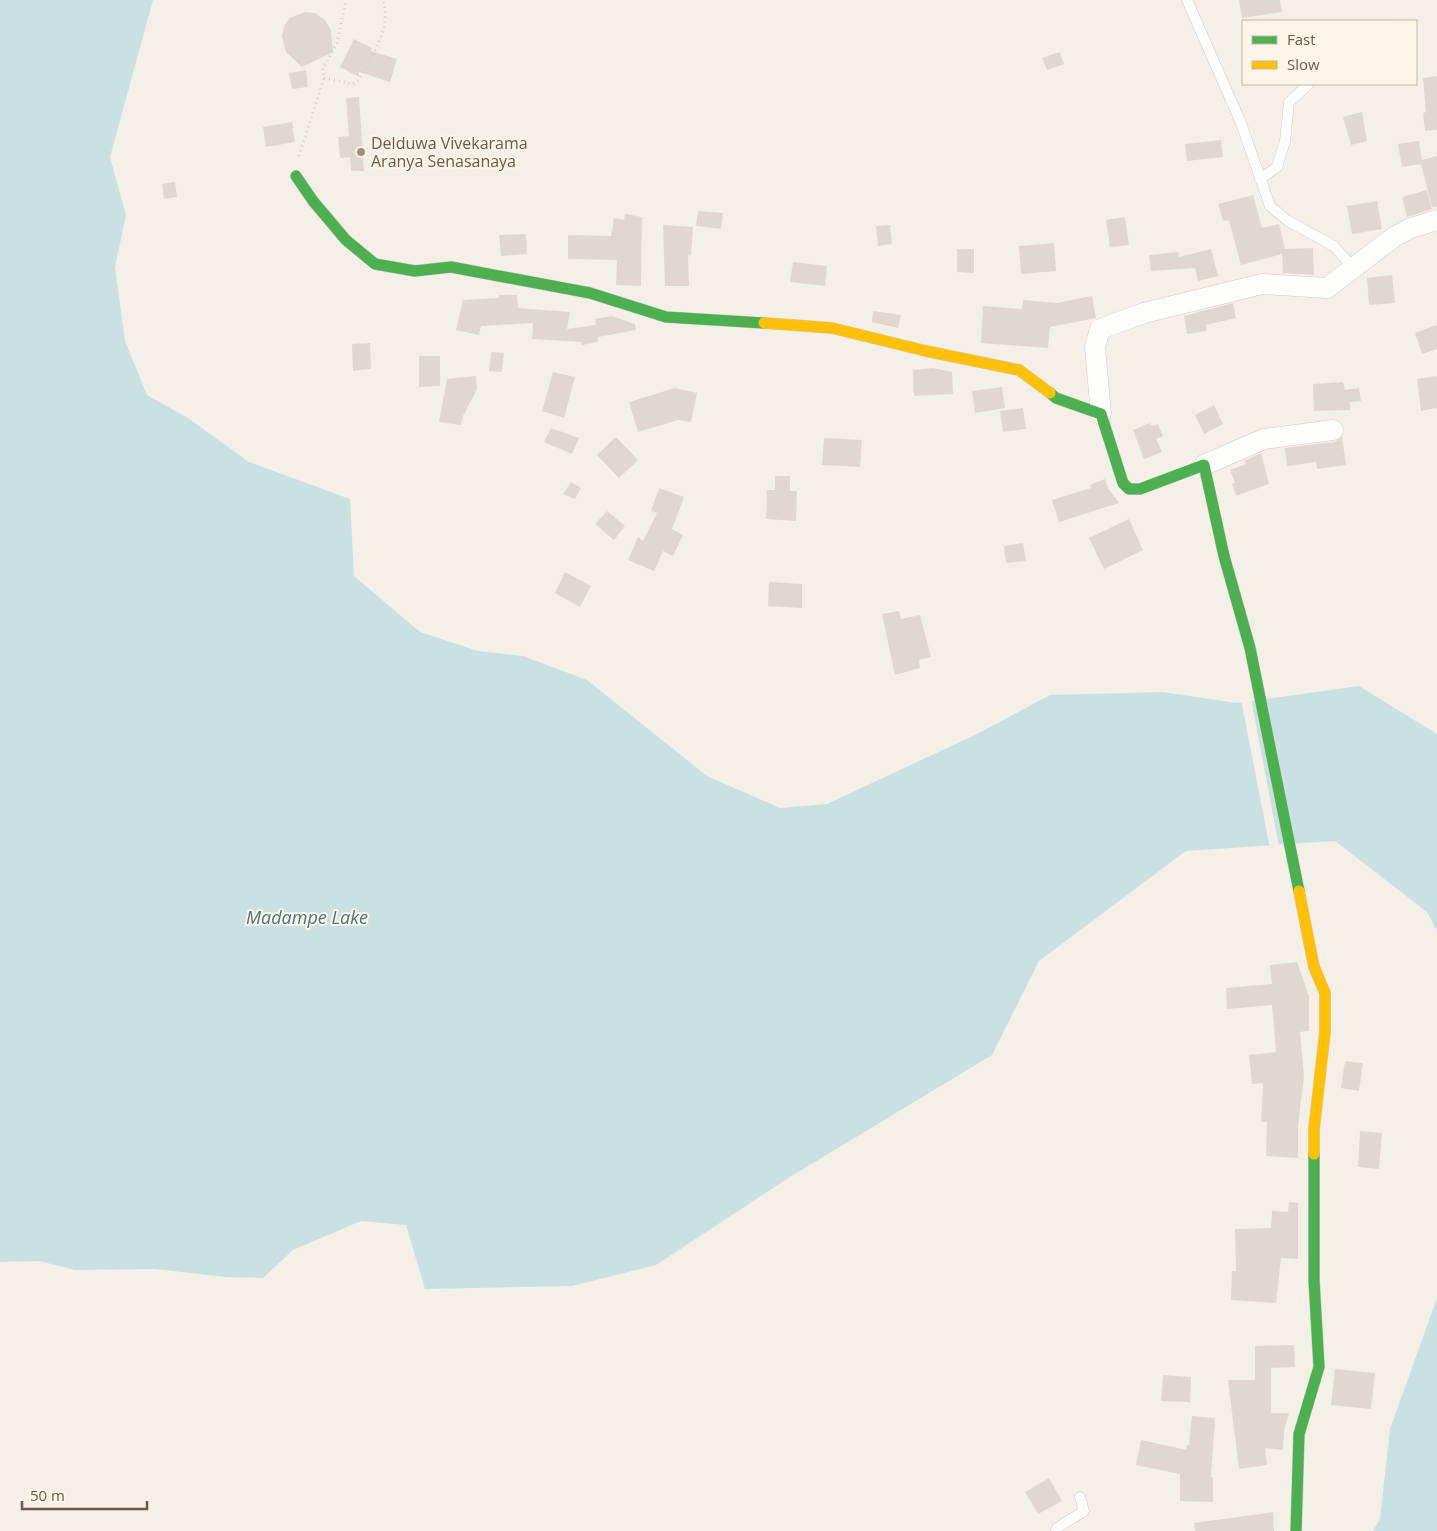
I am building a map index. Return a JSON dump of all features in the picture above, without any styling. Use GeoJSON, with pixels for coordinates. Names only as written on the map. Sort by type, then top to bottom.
{"type":"FeatureCollection","features":[{"type":"Feature","properties":{"kind":"street"},"geometry":{"type":"LineString","coordinates":[[296,176],[313,201],[346,240],[376,264],[415,271],[451,267],[590,293],[666,317],[832,328],[1019,370],[1056,398],[1101,414]]}},
{"type":"Feature","properties":{"kind":"street"},"geometry":{"type":"LineString","coordinates":[[1333,430],[1264,439],[1204,465],[1140,489],[1129,490],[1124,483],[1101,414],[1095,346],[1100,329],[1144,314],[1262,284],[1327,288],[1394,237],[1411,228],[1437,220]]}},
{"type":"Feature","properties":{"kind":"street"},"geometry":{"type":"LineString","coordinates":[[1204,465],[1224,556],[1250,648],[1314,967],[1325,993],[1325,1032],[1314,1129],[1314,1280],[1319,1367],[1299,1434],[1296,1531]]}},
{"type":"Feature","properties":{"kind":"lane"},"geometry":{"type":"LineString","coordinates":[[1187,0],[1240,123],[1270,206],[1288,221],[1334,246],[1353,268]]}},
{"type":"Feature","properties":{"kind":"lane"},"geometry":{"type":"LineString","coordinates":[[1260,179],[1278,167],[1286,141],[1290,102],[1308,85]]}},
{"type":"Feature","properties":{"kind":"lane"},"geometry":{"type":"LineString","coordinates":[[1056,1531],[1057,1528],[1084,1511],[1080,1497]]}},
{"type":"Feature","properties":{"kind":"path"},"geometry":{"type":"LineString","coordinates":[[296,176],[297,162],[324,78],[323,68],[336,43],[346,0]]}},
{"type":"Feature","properties":{"kind":"path"},"geometry":{"type":"LineString","coordinates":[[324,78],[353,84],[359,80],[386,26],[386,10],[383,0]]}},
{"type":"Feature","properties":{"kind":"water","name":"Madampe Lake"},"geometry":{"type":"Polygon","coordinates":[[[0,0],[153,0],[110,157],[126,215],[115,267],[125,341],[147,395],[188,418],[249,462],[350,499],[354,576],[420,632],[478,651],[523,656],[587,680],[707,776],[780,808],[827,804],[977,734],[1050,695],[1162,692],[1237,703],[1359,686],[1437,734],[1437,931],[1427,912],[1335,841],[1186,851],[1039,961],[992,1055],[790,1177],[656,1265],[572,1286],[425,1289],[406,1225],[361,1221],[293,1250],[263,1278],[225,1277],[155,1269],[75,1270],[39,1261],[0,1262],[0,0]]]}},
{"type":"Feature","properties":{"kind":"water"},"geometry":{"type":"Polygon","coordinates":[[[1437,1298],[1437,1531],[1373,1531],[1380,1519],[1390,1429],[1437,1298]]]}},
{"type":"Feature","properties":{"kind":"pier"},"geometry":{"type":"Polygon","coordinates":[[[1251,698],[1279,847],[1270,848],[1241,700],[1251,698]]]}},
{"type":"Feature","properties":{"kind":"building"},"geometry":{"type":"Polygon","coordinates":[[[1239,0],[1280,0],[1282,12],[1242,18],[1239,0]]]}},
{"type":"Feature","properties":{"kind":"building"},"geometry":{"type":"Polygon","coordinates":[[[305,12],[315,13],[325,20],[331,30],[333,52],[302,67],[286,52],[282,37],[284,26],[290,18],[305,12]]]}},
{"type":"Feature","properties":{"kind":"building"},"geometry":{"type":"Polygon","coordinates":[[[354,39],[372,48],[371,51],[397,59],[390,82],[359,72],[359,77],[340,67],[354,39]]]}},
{"type":"Feature","properties":{"kind":"building"},"geometry":{"type":"Polygon","coordinates":[[[1060,52],[1064,64],[1047,70],[1042,58],[1060,52]]]}},
{"type":"Feature","properties":{"kind":"building"},"geometry":{"type":"Polygon","coordinates":[[[306,70],[308,87],[292,89],[289,73],[306,70]]]}},
{"type":"Feature","properties":{"kind":"building"},"geometry":{"type":"Polygon","coordinates":[[[1437,76],[1437,130],[1425,131],[1423,113],[1426,112],[1423,78],[1437,76]]]}},
{"type":"Feature","properties":{"kind":"building"},"geometry":{"type":"Polygon","coordinates":[[[359,97],[364,171],[351,171],[350,157],[340,158],[338,137],[349,136],[346,98],[359,97]]]}},
{"type":"Feature","properties":{"kind":"building"},"geometry":{"type":"Polygon","coordinates":[[[1362,112],[1367,141],[1351,145],[1343,117],[1362,112]]]}},
{"type":"Feature","properties":{"kind":"building"},"geometry":{"type":"Polygon","coordinates":[[[292,122],[295,142],[266,147],[263,127],[292,122]]]}},
{"type":"Feature","properties":{"kind":"building"},"geometry":{"type":"Polygon","coordinates":[[[1221,140],[1223,157],[1187,161],[1185,144],[1221,140]]]}},
{"type":"Feature","properties":{"kind":"building"},"geometry":{"type":"Polygon","coordinates":[[[1419,141],[1422,160],[1437,156],[1437,207],[1432,207],[1421,164],[1402,167],[1398,144],[1419,141]]]}},
{"type":"Feature","properties":{"kind":"building"},"geometry":{"type":"Polygon","coordinates":[[[175,182],[177,197],[164,199],[162,184],[175,182]]]}},
{"type":"Feature","properties":{"kind":"building"},"geometry":{"type":"Polygon","coordinates":[[[1427,190],[1432,209],[1407,217],[1402,197],[1427,190]]]}},
{"type":"Feature","properties":{"kind":"building"},"geometry":{"type":"Polygon","coordinates":[[[1253,195],[1262,228],[1279,224],[1285,249],[1313,248],[1314,275],[1283,273],[1282,254],[1241,265],[1229,220],[1223,221],[1218,204],[1253,195]]]}},
{"type":"Feature","properties":{"kind":"building"},"geometry":{"type":"Polygon","coordinates":[[[1377,201],[1382,229],[1352,234],[1347,206],[1377,201]]]}},
{"type":"Feature","properties":{"kind":"building"},"geometry":{"type":"Polygon","coordinates":[[[698,211],[723,213],[721,229],[696,226],[698,211]]]}},
{"type":"Feature","properties":{"kind":"building"},"geometry":{"type":"Polygon","coordinates":[[[625,214],[642,217],[641,286],[616,285],[617,260],[568,259],[568,235],[611,236],[614,218],[624,220],[625,214]]]}},
{"type":"Feature","properties":{"kind":"building"},"geometry":{"type":"Polygon","coordinates":[[[1125,217],[1129,245],[1110,247],[1106,220],[1125,217]]]}},
{"type":"Feature","properties":{"kind":"building"},"geometry":{"type":"Polygon","coordinates":[[[663,225],[693,227],[691,256],[688,255],[689,286],[665,286],[663,225]]]}},
{"type":"Feature","properties":{"kind":"building"},"geometry":{"type":"Polygon","coordinates":[[[890,225],[892,244],[878,246],[876,226],[890,225]]]}},
{"type":"Feature","properties":{"kind":"building"},"geometry":{"type":"Polygon","coordinates":[[[526,234],[527,254],[501,256],[499,235],[526,234]]]}},
{"type":"Feature","properties":{"kind":"building"},"geometry":{"type":"Polygon","coordinates":[[[1054,243],[1056,271],[1021,274],[1019,246],[1054,243]]]}},
{"type":"Feature","properties":{"kind":"building"},"geometry":{"type":"Polygon","coordinates":[[[957,249],[974,249],[974,273],[957,272],[957,249]]]}},
{"type":"Feature","properties":{"kind":"building"},"geometry":{"type":"Polygon","coordinates":[[[1211,249],[1218,276],[1198,281],[1195,268],[1151,271],[1149,255],[1178,252],[1179,257],[1211,249]]]}},
{"type":"Feature","properties":{"kind":"building"},"geometry":{"type":"Polygon","coordinates":[[[793,262],[827,266],[825,286],[790,282],[793,262]]]}},
{"type":"Feature","properties":{"kind":"building"},"geometry":{"type":"Polygon","coordinates":[[[1392,275],[1395,303],[1369,305],[1367,278],[1392,275]]]}},
{"type":"Feature","properties":{"kind":"building"},"geometry":{"type":"Polygon","coordinates":[[[499,295],[517,295],[518,308],[570,312],[567,329],[596,325],[595,319],[612,316],[635,324],[636,330],[598,337],[598,342],[582,345],[581,342],[532,339],[533,323],[481,326],[479,335],[456,330],[463,300],[499,298],[499,295]]]}},
{"type":"Feature","properties":{"kind":"building"},"geometry":{"type":"Polygon","coordinates":[[[1092,296],[1096,318],[1050,327],[1048,348],[981,343],[983,306],[1022,309],[1023,300],[1057,303],[1092,296]]]}},
{"type":"Feature","properties":{"kind":"building"},"geometry":{"type":"Polygon","coordinates":[[[1233,303],[1236,318],[1206,325],[1207,331],[1187,334],[1184,316],[1233,303]]]}},
{"type":"Feature","properties":{"kind":"building"},"geometry":{"type":"Polygon","coordinates":[[[873,311],[901,315],[898,328],[872,322],[873,311]]]}},
{"type":"Feature","properties":{"kind":"building"},"geometry":{"type":"Polygon","coordinates":[[[1437,325],[1437,349],[1422,354],[1415,333],[1437,325]]]}},
{"type":"Feature","properties":{"kind":"building"},"geometry":{"type":"Polygon","coordinates":[[[370,343],[371,369],[353,371],[352,344],[370,343]]]}},
{"type":"Feature","properties":{"kind":"building"},"geometry":{"type":"Polygon","coordinates":[[[491,352],[504,353],[502,372],[489,371],[491,352]]]}},
{"type":"Feature","properties":{"kind":"building"},"geometry":{"type":"Polygon","coordinates":[[[419,356],[440,356],[440,386],[419,387],[419,356]]]}},
{"type":"Feature","properties":{"kind":"building"},"geometry":{"type":"Polygon","coordinates":[[[933,368],[952,372],[953,394],[914,396],[913,370],[933,368]]]}},
{"type":"Feature","properties":{"kind":"building"},"geometry":{"type":"Polygon","coordinates":[[[553,372],[575,377],[564,418],[542,411],[553,372]]]}},
{"type":"Feature","properties":{"kind":"building"},"geometry":{"type":"Polygon","coordinates":[[[476,376],[477,389],[463,416],[461,425],[439,422],[447,379],[476,376]]]}},
{"type":"Feature","properties":{"kind":"building"},"geometry":{"type":"Polygon","coordinates":[[[1437,376],[1437,408],[1421,411],[1417,379],[1437,376]]]}},
{"type":"Feature","properties":{"kind":"building"},"geometry":{"type":"Polygon","coordinates":[[[1343,382],[1345,390],[1359,388],[1361,401],[1350,402],[1350,410],[1314,411],[1313,384],[1343,382]]]}},
{"type":"Feature","properties":{"kind":"building"},"geometry":{"type":"Polygon","coordinates":[[[1002,387],[1005,408],[975,413],[972,391],[1002,387]]]}},
{"type":"Feature","properties":{"kind":"building"},"geometry":{"type":"Polygon","coordinates":[[[675,388],[697,393],[691,422],[678,420],[638,432],[629,402],[675,388]]]}},
{"type":"Feature","properties":{"kind":"building"},"geometry":{"type":"Polygon","coordinates":[[[1214,405],[1223,424],[1204,434],[1195,415],[1214,405]]]}},
{"type":"Feature","properties":{"kind":"building"},"geometry":{"type":"Polygon","coordinates":[[[1023,408],[1026,429],[1003,432],[1000,411],[1023,408]]]}},
{"type":"Feature","properties":{"kind":"building"},"geometry":{"type":"Polygon","coordinates":[[[1150,423],[1151,426],[1158,424],[1163,436],[1156,439],[1162,452],[1144,459],[1133,430],[1150,423]]]}},
{"type":"Feature","properties":{"kind":"building"},"geometry":{"type":"Polygon","coordinates":[[[551,428],[579,438],[572,454],[544,442],[551,428]]]}},
{"type":"Feature","properties":{"kind":"building"},"geometry":{"type":"Polygon","coordinates":[[[616,437],[638,460],[619,478],[597,455],[616,437]]]}},
{"type":"Feature","properties":{"kind":"building"},"geometry":{"type":"Polygon","coordinates":[[[1342,437],[1346,465],[1317,469],[1316,462],[1287,466],[1285,448],[1335,442],[1342,437]]]}},
{"type":"Feature","properties":{"kind":"building"},"geometry":{"type":"Polygon","coordinates":[[[824,438],[862,440],[860,467],[822,465],[824,438]]]}},
{"type":"Feature","properties":{"kind":"building"},"geometry":{"type":"Polygon","coordinates":[[[1261,453],[1269,484],[1236,496],[1232,484],[1235,483],[1230,470],[1246,464],[1244,461],[1261,453]]]}},
{"type":"Feature","properties":{"kind":"building"},"geometry":{"type":"Polygon","coordinates":[[[775,476],[790,476],[790,491],[797,491],[796,521],[766,519],[767,490],[775,490],[775,476]]]}},
{"type":"Feature","properties":{"kind":"building"},"geometry":{"type":"Polygon","coordinates":[[[1105,479],[1108,488],[1119,503],[1059,522],[1052,500],[1091,488],[1090,485],[1105,479]]]}},
{"type":"Feature","properties":{"kind":"building"},"geometry":{"type":"Polygon","coordinates":[[[571,482],[581,488],[575,499],[563,494],[571,482]]]}},
{"type":"Feature","properties":{"kind":"building"},"geometry":{"type":"Polygon","coordinates":[[[659,488],[684,497],[672,529],[683,535],[673,556],[663,551],[654,571],[628,560],[638,537],[643,541],[657,513],[651,511],[659,488]]]}},
{"type":"Feature","properties":{"kind":"building"},"geometry":{"type":"Polygon","coordinates":[[[607,511],[625,526],[614,540],[595,524],[607,511]]]}},
{"type":"Feature","properties":{"kind":"building"},"geometry":{"type":"Polygon","coordinates":[[[1129,519],[1143,550],[1104,569],[1089,538],[1129,519]]]}},
{"type":"Feature","properties":{"kind":"building"},"geometry":{"type":"Polygon","coordinates":[[[1023,543],[1026,561],[1006,563],[1004,546],[1023,543]]]}},
{"type":"Feature","properties":{"kind":"building"},"geometry":{"type":"Polygon","coordinates":[[[565,572],[591,586],[580,607],[555,593],[565,572]]]}},
{"type":"Feature","properties":{"kind":"building"},"geometry":{"type":"Polygon","coordinates":[[[769,582],[802,584],[802,608],[768,606],[769,582]]]}},
{"type":"Feature","properties":{"kind":"building"},"geometry":{"type":"Polygon","coordinates":[[[899,611],[901,619],[920,615],[931,657],[919,660],[920,668],[895,675],[882,614],[899,611]]]}},
{"type":"Feature","properties":{"kind":"building"},"geometry":{"type":"Polygon","coordinates":[[[1297,962],[1309,996],[1309,1031],[1300,1032],[1304,1076],[1298,1127],[1298,1158],[1266,1156],[1267,1122],[1261,1122],[1263,1083],[1252,1084],[1249,1055],[1276,1052],[1272,1005],[1227,1009],[1226,988],[1272,984],[1270,965],[1297,962]]]}},
{"type":"Feature","properties":{"kind":"building"},"geometry":{"type":"Polygon","coordinates":[[[1345,1061],[1363,1063],[1359,1091],[1341,1088],[1345,1061]]]}},
{"type":"Feature","properties":{"kind":"building"},"geometry":{"type":"Polygon","coordinates":[[[1360,1131],[1382,1133],[1379,1169],[1358,1167],[1360,1131]]]}},
{"type":"Feature","properties":{"kind":"building"},"geometry":{"type":"Polygon","coordinates":[[[1289,1202],[1298,1203],[1298,1259],[1281,1258],[1276,1303],[1231,1300],[1232,1271],[1236,1271],[1235,1229],[1271,1228],[1272,1211],[1288,1212],[1289,1202]]]}},
{"type":"Feature","properties":{"kind":"building"},"geometry":{"type":"Polygon","coordinates":[[[1294,1345],[1295,1367],[1271,1368],[1271,1413],[1289,1413],[1284,1430],[1283,1450],[1265,1448],[1267,1465],[1239,1469],[1228,1380],[1255,1380],[1255,1346],[1294,1345]]]}},
{"type":"Feature","properties":{"kind":"building"},"geometry":{"type":"Polygon","coordinates":[[[1335,1369],[1375,1373],[1371,1409],[1331,1405],[1335,1369]]]}},
{"type":"Feature","properties":{"kind":"building"},"geometry":{"type":"Polygon","coordinates":[[[1163,1375],[1191,1377],[1190,1402],[1161,1401],[1163,1375]]]}},
{"type":"Feature","properties":{"kind":"building"},"geometry":{"type":"Polygon","coordinates":[[[1192,1416],[1215,1418],[1211,1477],[1213,1477],[1213,1502],[1180,1501],[1180,1474],[1136,1465],[1141,1440],[1186,1450],[1187,1445],[1189,1445],[1192,1416]]]}},
{"type":"Feature","properties":{"kind":"building"},"geometry":{"type":"Polygon","coordinates":[[[1049,1478],[1062,1501],[1038,1514],[1025,1492],[1049,1478]]]}},
{"type":"Feature","properties":{"kind":"building"},"geometry":{"type":"Polygon","coordinates":[[[1273,1512],[1274,1531],[1195,1531],[1194,1523],[1273,1512]]]}},
{"type":"Feature","properties":{"kind":"traffic: fast"},"geometry":{"type":"LineString","coordinates":[[296,176],[313,201],[346,240],[375,264],[415,271],[451,267],[590,293],[666,317],[764,323]]}},
{"type":"Feature","properties":{"kind":"traffic: fast"},"geometry":{"type":"LineString","coordinates":[[1050,393],[1056,398],[1101,414],[1123,483],[1129,489],[1140,489],[1204,465],[1224,556],[1250,648],[1299,891]]}},
{"type":"Feature","properties":{"kind":"traffic: fast"},"geometry":{"type":"LineString","coordinates":[[1296,1531],[1299,1434],[1319,1367],[1314,1280],[1314,1154]]}},
{"type":"Feature","properties":{"kind":"traffic: slow"},"geometry":{"type":"LineString","coordinates":[[764,323],[832,328],[926,351],[1019,370],[1050,393]]}},
{"type":"Feature","properties":{"kind":"traffic: slow"},"geometry":{"type":"LineString","coordinates":[[1299,891],[1314,967],[1325,993],[1325,1032],[1314,1129],[1314,1154]]}},
{"type":"Feature","properties":{"kind":"place","name":"Delduwa Vivekarama Aranya Senasanaya"},"geometry":{"type":"Point","coordinates":[361,152]}}]}
